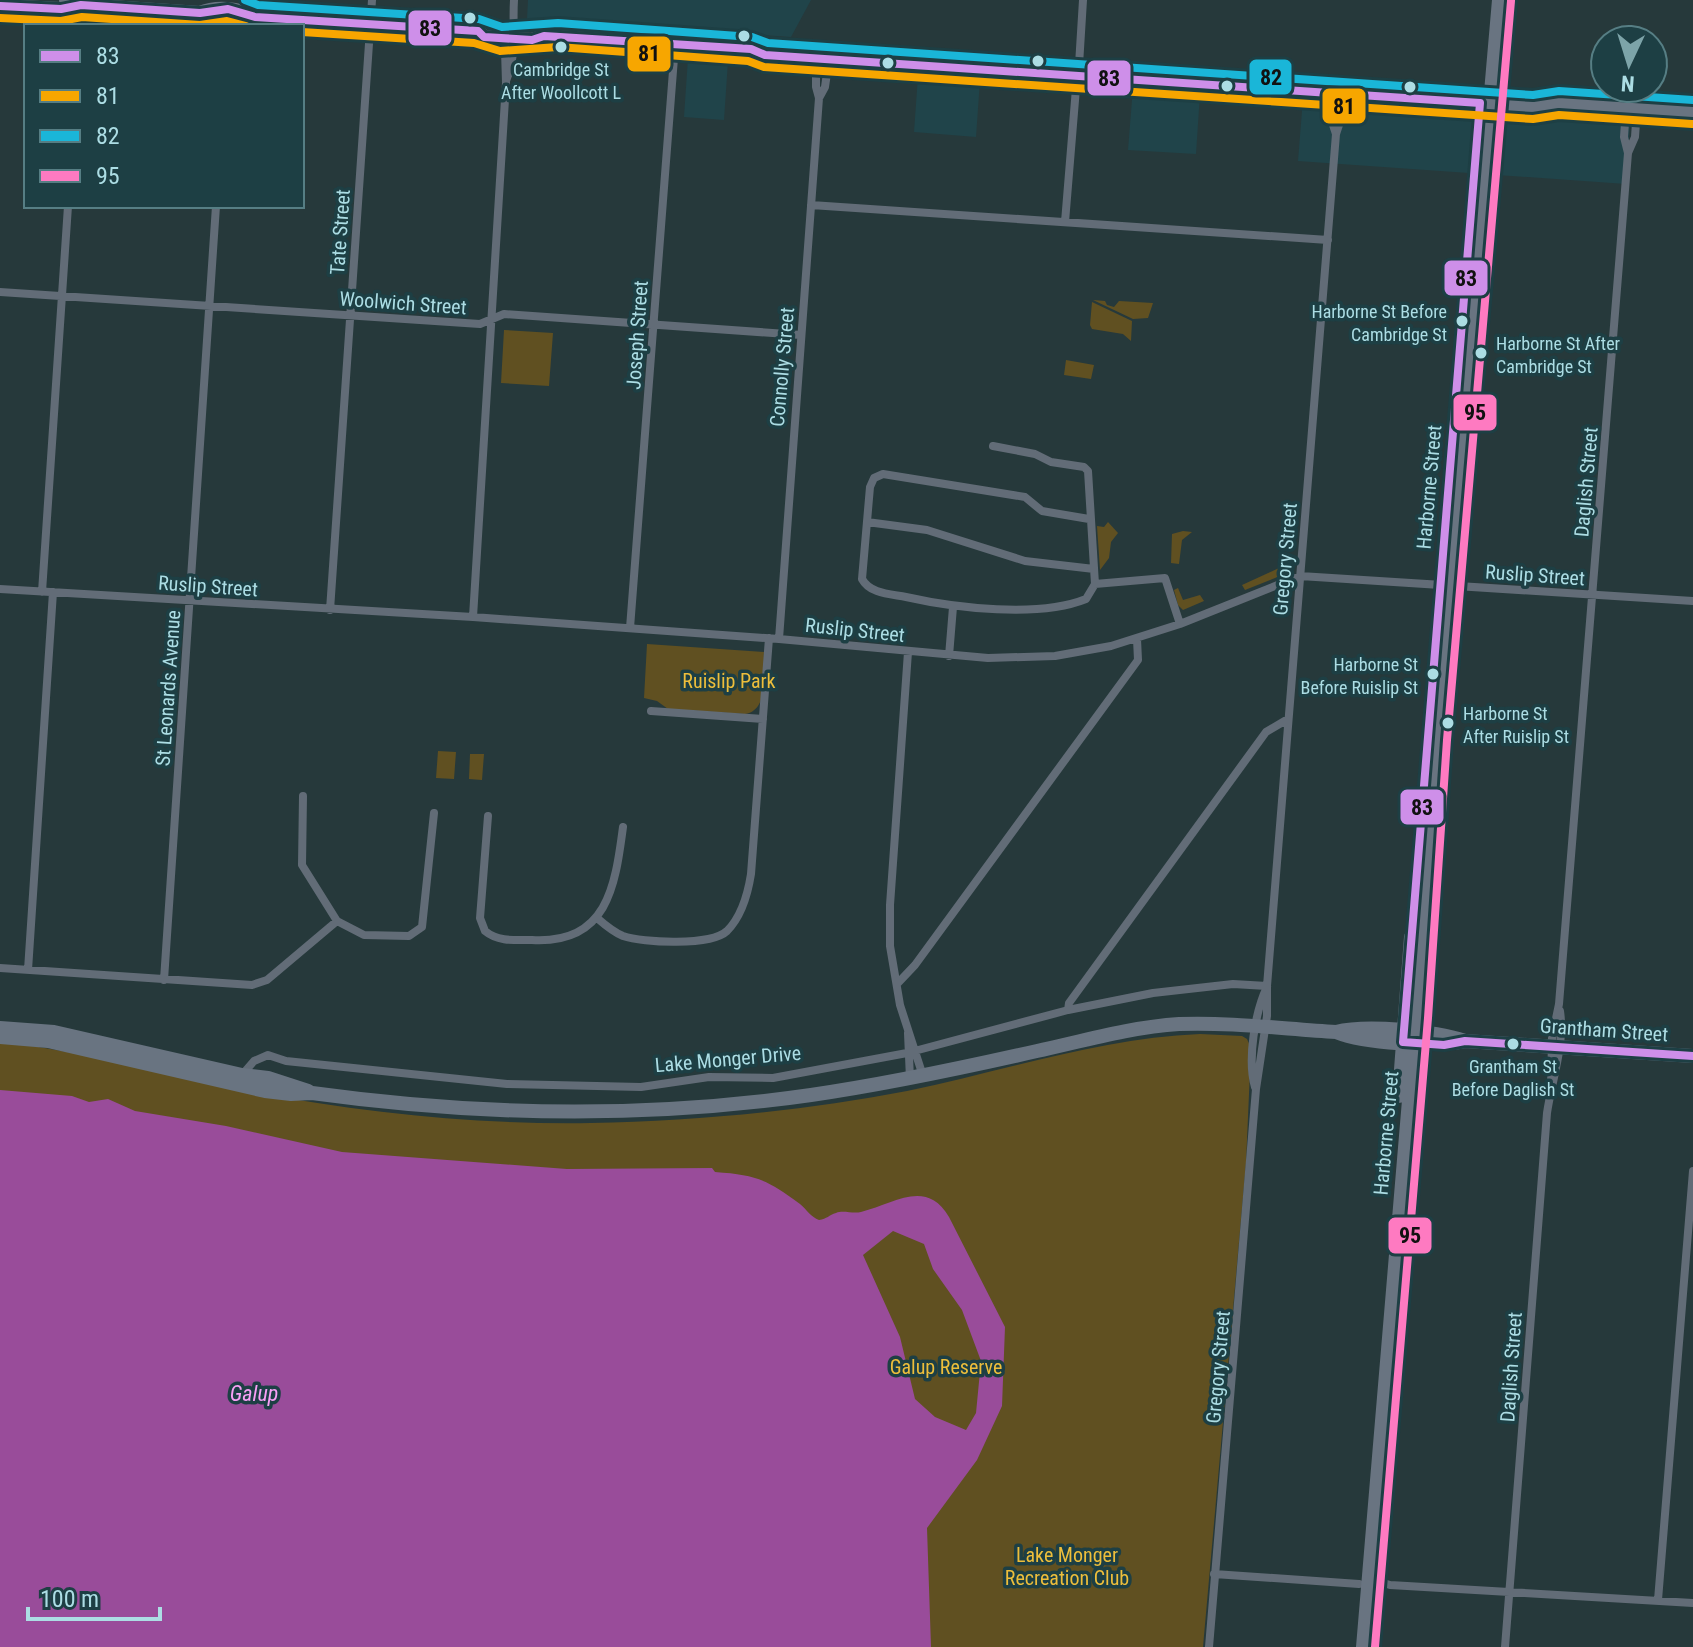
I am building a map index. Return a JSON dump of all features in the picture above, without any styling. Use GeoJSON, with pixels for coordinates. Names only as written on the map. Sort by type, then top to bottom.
{"type":"FeatureCollection","features":[{"type":"Feature","properties":{"kind":"main road"},"geometry":{"type":"LineString","coordinates":[[66,0],[200,13],[210,18],[230,14],[245,21],[255,17],[478,31],[485,27],[514,34]]}},
{"type":"Feature","properties":{"kind":"main road","name":"Harborne Street"},"geometry":{"type":"LineString","coordinates":[[1486,98],[1489,0]]}},
{"type":"Feature","properties":{"kind":"main road","name":"Harborne Street"},"geometry":{"type":"LineString","coordinates":[[1354,1647],[1364,1579],[1428,831],[1445,585],[1486,98],[1499,0]]}},
{"type":"Feature","properties":{"kind":"main road"},"geometry":{"type":"LineString","coordinates":[[0,6],[61,9],[81,2]]}},
{"type":"Feature","properties":{"kind":"main road"},"geometry":{"type":"LineString","coordinates":[[478,31],[484,37],[534,30],[544,36],[757,50],[766,46],[1338,89],[1486,98],[1536,97],[1558,103],[1693,112]]}},
{"type":"Feature","properties":{"kind":"main road"},"geometry":{"type":"LineString","coordinates":[[757,50],[765,55],[823,59],[1078,71]]}},
{"type":"Feature","properties":{"kind":"main road","name":"Grantham Street"},"geometry":{"type":"LineString","coordinates":[[916,1078],[1135,1029],[1180,1024],[1336,1032],[1351,1038],[1409,1037],[1444,1045],[1465,1041],[1693,1056]]}},
{"type":"Feature","properties":{"kind":"main road"},"geometry":{"type":"LineString","coordinates":[[0,1028],[54,1032],[291,1094],[312,1093],[444,1109],[548,1113],[654,1112],[773,1100],[916,1078]]}},
{"type":"Feature","properties":{"kind":"main road"},"geometry":{"type":"LineString","coordinates":[[0,1037],[48,1041],[239,1080]]}},
{"type":"Feature","properties":{"kind":"main road","name":"Harborne Street"},"geometry":{"type":"LineString","coordinates":[[1363,1647],[1364,1579]]}},
{"type":"Feature","properties":{"kind":"street","name":"Tate Street"},"geometry":{"type":"LineString","coordinates":[[330,610],[372,0]]}},
{"type":"Feature","properties":{"kind":"street"},"geometry":{"type":"LineString","coordinates":[[506,83],[512,66],[514,0]]}},
{"type":"Feature","properties":{"kind":"street"},"geometry":{"type":"LineString","coordinates":[[1065,222],[1083,0]]}},
{"type":"Feature","properties":{"kind":"street"},"geometry":{"type":"LineString","coordinates":[[79,24],[81,2]]}},
{"type":"Feature","properties":{"kind":"street"},"geometry":{"type":"LineString","coordinates":[[473,617],[506,83],[505,50],[498,37]]}},
{"type":"Feature","properties":{"kind":"street","name":"Joseph Street"},"geometry":{"type":"LineString","coordinates":[[630,628],[675,45]]}},
{"type":"Feature","properties":{"kind":"street","name":"Connolly Street"},"geometry":{"type":"LineString","coordinates":[[779,639],[819,98],[825,87],[823,59]]}},
{"type":"Feature","properties":{"kind":"street","name":"Gregory Street"},"geometry":{"type":"LineString","coordinates":[[1209,1647],[1260,1028],[1267,986],[1336,134],[1341,119],[1338,89]]}},
{"type":"Feature","properties":{"kind":"street","name":"Daglish Street"},"geometry":{"type":"LineString","coordinates":[[1505,1647],[1547,1113],[1561,1023],[1559,1004],[1628,153],[1624,137],[1631,108]]}},
{"type":"Feature","properties":{"kind":"street"},"geometry":{"type":"LineString","coordinates":[[811,205],[1328,240]]}},
{"type":"Feature","properties":{"kind":"street"},"geometry":{"type":"LineString","coordinates":[[42,592],[68,208]]}},
{"type":"Feature","properties":{"kind":"street","name":"St Leonards Avenue"},"geometry":{"type":"LineString","coordinates":[[164,980],[216,208]]}},
{"type":"Feature","properties":{"kind":"street","name":"Woolwich Street"},"geometry":{"type":"LineString","coordinates":[[0,292],[480,324],[504,314],[801,335]]}},
{"type":"Feature","properties":{"kind":"street"},"geometry":{"type":"LineString","coordinates":[[993,446],[1035,454],[1051,462],[1084,467],[1090,476],[1089,519],[1095,584],[1086,599],[1022,608],[953,607],[872,590],[862,579],[870,487],[874,478],[883,474],[1025,497],[1042,511],[1089,519]]}},
{"type":"Feature","properties":{"kind":"street"},"geometry":{"type":"LineString","coordinates":[[867,522],[927,530],[1025,561],[1094,569]]}},
{"type":"Feature","properties":{"kind":"street","name":"Ruslip Street"},"geometry":{"type":"LineString","coordinates":[[0,589],[473,617],[769,638],[988,658],[1055,656],[1137,639],[1300,576],[1693,601]]}},
{"type":"Feature","properties":{"kind":"street"},"geometry":{"type":"LineString","coordinates":[[1095,584],[1165,578],[1180,624]]}},
{"type":"Feature","properties":{"kind":"street"},"geometry":{"type":"LineString","coordinates":[[28,970],[53,592]]}},
{"type":"Feature","properties":{"kind":"street"},"geometry":{"type":"LineString","coordinates":[[949,656],[953,607]]}},
{"type":"Feature","properties":{"kind":"street"},"geometry":{"type":"LineString","coordinates":[[597,918],[617,933],[641,940],[705,941],[728,930],[746,897],[751,874],[769,638]]}},
{"type":"Feature","properties":{"kind":"street"},"geometry":{"type":"LineString","coordinates":[[897,984],[915,965],[1138,660],[1137,639]]}},
{"type":"Feature","properties":{"kind":"street"},"geometry":{"type":"LineString","coordinates":[[908,652],[890,946],[916,1078]]}},
{"type":"Feature","properties":{"kind":"street"},"geometry":{"type":"LineString","coordinates":[[651,711],[763,719]]}},
{"type":"Feature","properties":{"kind":"street"},"geometry":{"type":"LineString","coordinates":[[1068,1010],[1069,1003],[1266,732],[1288,719]]}},
{"type":"Feature","properties":{"kind":"street"},"geometry":{"type":"LineString","coordinates":[[303,796],[302,865],[337,921],[364,935],[401,937],[419,931],[425,916],[434,813]]}},
{"type":"Feature","properties":{"kind":"street"},"geometry":{"type":"LineString","coordinates":[[488,816],[480,918],[487,934],[498,939],[557,941],[572,936],[597,918],[615,875],[623,827]]}},
{"type":"Feature","properties":{"kind":"street"},"geometry":{"type":"LineString","coordinates":[[0,968],[260,984],[337,921]]}},
{"type":"Feature","properties":{"kind":"street","name":"Lake Monger Drive"},"geometry":{"type":"LineString","coordinates":[[239,1080],[254,1061],[268,1055],[286,1061],[507,1084],[641,1087],[709,1077],[773,1078],[912,1052],[1068,1010],[1166,992],[1233,984],[1267,986]]}},
{"type":"Feature","properties":{"kind":"street"},"geometry":{"type":"LineString","coordinates":[[1658,1600],[1693,1171]]}},
{"type":"Feature","properties":{"kind":"street"},"geometry":{"type":"LineString","coordinates":[[1214,1574],[1364,1579],[1390,1585],[1693,1603]]}},
{"type":"Feature","properties":{"kind":"shaded area"},"geometry":{"type":"Polygon","coordinates":[[[528,0],[811,0],[791,37],[527,19],[528,0]]]}},
{"type":"Feature","properties":{"kind":"shaded area"},"geometry":{"type":"Polygon","coordinates":[[[688,58],[728,61],[724,120],[684,117],[688,58]]]}},
{"type":"Feature","properties":{"kind":"shaded area"},"geometry":{"type":"Polygon","coordinates":[[[1134,75],[1201,79],[1196,154],[1128,150],[1134,75]]]}},
{"type":"Feature","properties":{"kind":"shaded area"},"geometry":{"type":"Polygon","coordinates":[[[918,76],[980,80],[976,137],[914,132],[918,76]]]}},
{"type":"Feature","properties":{"kind":"shaded area"},"geometry":{"type":"Polygon","coordinates":[[[1304,86],[1631,108],[1626,184],[1298,161],[1304,86]]]}},
{"type":"Feature","properties":{"kind":"green space"},"geometry":{"type":"Polygon","coordinates":[[[1502,112],[1536,114],[1535,120],[1503,117],[1499,142],[1495,141],[1497,117],[1502,112]]]}},
{"type":"Feature","properties":{"kind":"green space"},"geometry":{"type":"Polygon","coordinates":[[[1093,300],[1105,301],[1114,307],[1119,301],[1153,303],[1148,318],[1133,319],[1093,300]]]}},
{"type":"Feature","properties":{"kind":"green space"},"geometry":{"type":"Polygon","coordinates":[[[1092,302],[1132,321],[1131,341],[1123,334],[1092,329],[1092,302]]]}},
{"type":"Feature","properties":{"kind":"green space"},"geometry":{"type":"Polygon","coordinates":[[[504,330],[553,333],[549,386],[501,383],[504,330]]]}},
{"type":"Feature","properties":{"kind":"green space"},"geometry":{"type":"Polygon","coordinates":[[[1066,360],[1094,365],[1091,379],[1064,375],[1066,360]]]}},
{"type":"Feature","properties":{"kind":"green space"},"geometry":{"type":"Polygon","coordinates":[[[1108,522],[1118,533],[1111,542],[1109,558],[1100,570],[1097,526],[1104,527],[1108,522]]]}},
{"type":"Feature","properties":{"kind":"green space"},"geometry":{"type":"Polygon","coordinates":[[[1192,532],[1182,540],[1179,564],[1171,563],[1172,534],[1192,532]]]}},
{"type":"Feature","properties":{"kind":"green space"},"geometry":{"type":"Polygon","coordinates":[[[1279,568],[1280,576],[1245,590],[1242,585],[1279,568]]]}},
{"type":"Feature","properties":{"kind":"green space"},"geometry":{"type":"Polygon","coordinates":[[[1178,588],[1183,600],[1200,595],[1204,601],[1183,610],[1178,605],[1174,590],[1178,588]]]}},
{"type":"Feature","properties":{"kind":"green space","name":"Ruislip Park"},"geometry":{"type":"Polygon","coordinates":[[[647,644],[764,652],[762,698],[753,711],[745,714],[668,709],[657,701],[644,698],[647,644]]]}},
{"type":"Feature","properties":{"kind":"green space"},"geometry":{"type":"Polygon","coordinates":[[[438,751],[456,752],[454,779],[436,778],[438,751]]]}},
{"type":"Feature","properties":{"kind":"green space"},"geometry":{"type":"Polygon","coordinates":[[[470,754],[484,754],[482,780],[469,779],[470,754]]]}},
{"type":"Feature","properties":{"kind":"green space","name":"Galup"},"geometry":{"type":"Polygon","coordinates":[[[1200,1034],[1242,1036],[1251,1048],[1246,1163],[1203,1647],[0,1647],[0,1042],[86,1056],[272,1096],[363,1109],[500,1122],[591,1123],[710,1117],[829,1104],[907,1091],[1126,1042],[1200,1034]]]}},
{"type":"Feature","properties":{"kind":"water","name":"Galup"},"geometry":{"type":"Polygon","coordinates":[[[0,1090],[72,1096],[89,1102],[108,1099],[135,1111],[226,1126],[342,1152],[567,1169],[712,1168],[715,1172],[751,1177],[769,1184],[819,1220],[839,1212],[861,1212],[920,1196],[940,1205],[949,1217],[1005,1327],[1002,1406],[977,1460],[927,1528],[931,1647],[0,1647],[0,1090]],[[893,1231],[863,1255],[900,1337],[915,1399],[935,1417],[966,1430],[976,1413],[981,1361],[962,1310],[933,1269],[924,1244],[893,1231]]]}},
{"type":"Feature","properties":{"kind":"transit line","name":"82"},"geometry":{"type":"LineString","coordinates":[[245,0],[258,5],[479,19],[502,27],[558,23],[752,37],[768,43],[1533,95],[1559,91],[1693,100]]}},
{"type":"Feature","properties":{"kind":"transit line","name":"95"},"geometry":{"type":"LineString","coordinates":[[1375,1647],[1428,1018],[1447,740],[1511,1]]}},
{"type":"Feature","properties":{"kind":"transit line","name":"83"},"geometry":{"type":"LineString","coordinates":[[0,6],[61,9],[81,5],[200,13],[228,9],[255,17],[478,31],[484,37],[532,40],[544,36],[751,49],[765,55],[1480,103]]}},
{"type":"Feature","properties":{"kind":"transit line","name":"81"},"geometry":{"type":"LineString","coordinates":[[0,18],[61,21],[82,17],[185,24]]}},
{"type":"Feature","properties":{"kind":"transit line","name":"81"},"geometry":{"type":"LineString","coordinates":[[207,24],[227,21],[238,24]]}},
{"type":"Feature","properties":{"kind":"transit line","name":"81"},"geometry":{"type":"LineString","coordinates":[[304,32],[474,43],[500,51],[558,47],[748,61],[764,67],[1533,119],[1559,115],[1692,124]]}},
{"type":"Feature","properties":{"kind":"transit line","name":"83"},"geometry":{"type":"LineString","coordinates":[[1403,1042],[1480,103]]}},
{"type":"Feature","properties":{"kind":"transit line","name":"83"},"geometry":{"type":"LineString","coordinates":[[1403,1042],[1444,1045],[1465,1041],[1693,1056]]}},
{"type":"Feature","properties":{"kind":"place","name":"Cambridge St After Woollcott L"},"geometry":{"type":"Point","coordinates":[561,47]}},
{"type":"Feature","properties":{"kind":"place","name":"Harborne St Before Cambridge St"},"geometry":{"type":"Point","coordinates":[1462,321]}},
{"type":"Feature","properties":{"kind":"place","name":"Harborne St After Cambridge St"},"geometry":{"type":"Point","coordinates":[1481,353]}},
{"type":"Feature","properties":{"kind":"place","name":"Harborne St Before Ruislip St"},"geometry":{"type":"Point","coordinates":[1433,674]}},
{"type":"Feature","properties":{"kind":"place","name":"Harborne St After Ruislip St"},"geometry":{"type":"Point","coordinates":[1448,723]}},
{"type":"Feature","properties":{"kind":"place","name":"Grantham St Before Daglish St"},"geometry":{"type":"Point","coordinates":[1513,1044]}},
{"type":"Feature","properties":{"kind":"park label","name":"Galup Reserve"},"geometry":{"type":"Point","coordinates":[946,1367]}},
{"type":"Feature","properties":{"kind":"park label","name":"Lake Monger Recreation Club"},"geometry":{"type":"Point","coordinates":[1067,1566]}}]}
